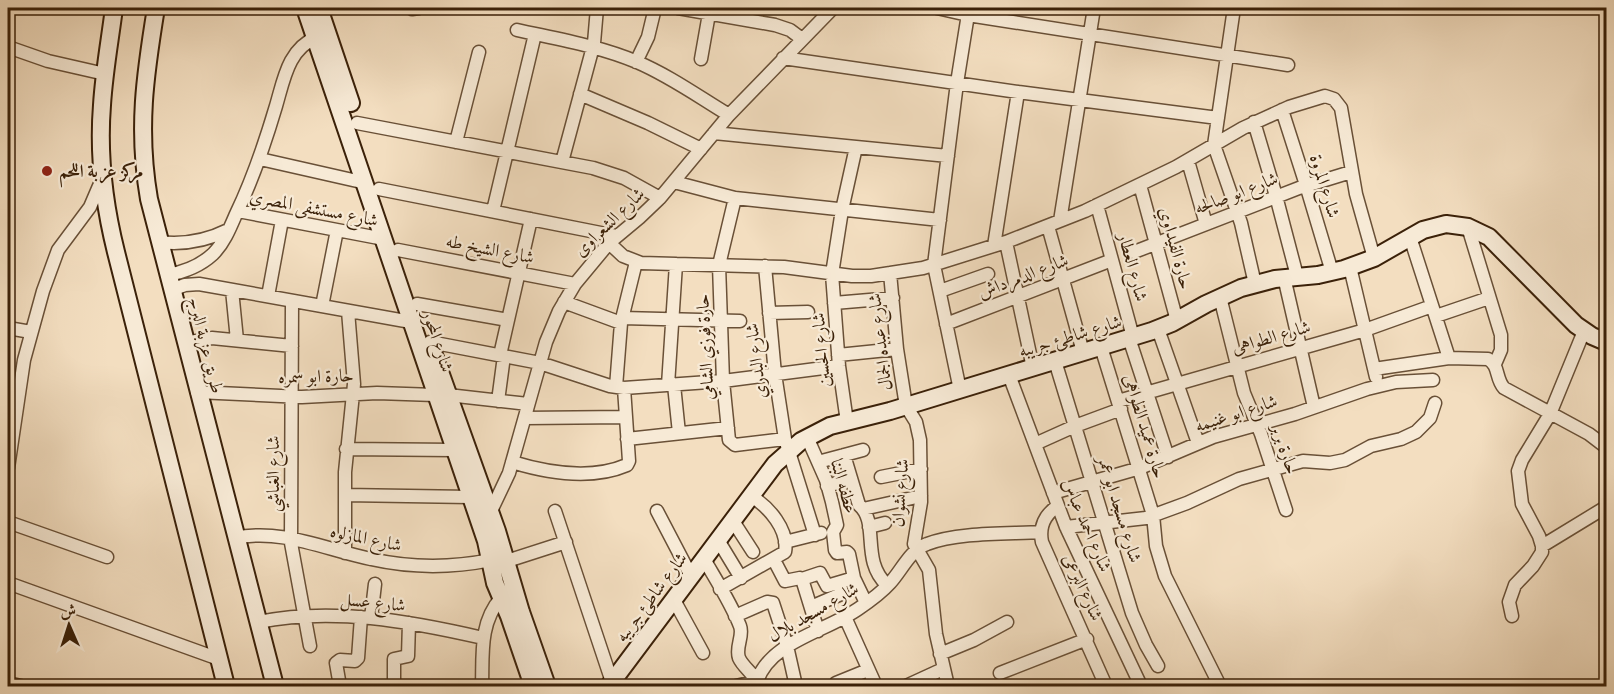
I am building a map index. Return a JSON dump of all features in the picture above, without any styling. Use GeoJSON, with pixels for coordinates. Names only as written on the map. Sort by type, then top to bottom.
{"type":"FeatureCollection","features":[{"type":"Feature","properties":{"kind":"street"},"geometry":{"type":"LineString","coordinates":[[114,8],[101,126],[103,178],[116,252],[226,687]]}},
{"type":"Feature","properties":{"kind":"street","name":"طريق عزبة البرج"},"geometry":{"type":"LineString","coordinates":[[156,8],[144,83],[142,141],[148,199],[275,687]]}},
{"type":"Feature","properties":{"kind":"street","name":"شارع المحور"},"geometry":{"type":"LineString","coordinates":[[305,8],[398,250],[430,342],[454,450],[470,497],[521,612],[547,687]]}},
{"type":"Feature","properties":{"kind":"street","name":"شارع المحور"},"geometry":{"type":"LineString","coordinates":[[319,8],[357,123],[384,239],[411,322],[490,512],[499,560],[493,578],[509,616],[533,686]]}},
{"type":"Feature","properties":{"kind":"street"},"geometry":{"type":"LineString","coordinates":[[562,162],[593,48],[597,8]]}},
{"type":"Feature","properties":{"kind":"street"},"geometry":{"type":"LineString","coordinates":[[636,62],[648,37],[655,8]]}},
{"type":"Feature","properties":{"kind":"street"},"geometry":{"type":"LineString","coordinates":[[678,8],[710,10],[775,25],[789,30],[802,39]]}},
{"type":"Feature","properties":{"kind":"street","name":"شارع الشعراوى"},"geometry":{"type":"LineString","coordinates":[[490,512],[505,483],[512,462],[550,331],[574,284],[612,240],[639,219],[660,198],[729,115],[833,8]]}},
{"type":"Feature","properties":{"kind":"street"},"geometry":{"type":"LineString","coordinates":[[937,8],[968,11],[1090,34],[1288,65]]}},
{"type":"Feature","properties":{"kind":"street"},"geometry":{"type":"LineString","coordinates":[[1060,221],[1094,8]]}},
{"type":"Feature","properties":{"kind":"street"},"geometry":{"type":"LineString","coordinates":[[1234,8],[1214,145],[1238,212],[1255,284]]}},
{"type":"Feature","properties":{"kind":"street"},"geometry":{"type":"LineString","coordinates":[[701,59],[710,10]]}},
{"type":"Feature","properties":{"kind":"street"},"geometry":{"type":"LineString","coordinates":[[960,390],[934,265],[968,11]]}},
{"type":"Feature","properties":{"kind":"street"},"geometry":{"type":"LineString","coordinates":[[517,30],[593,48],[636,62],[665,76],[729,115]]}},
{"type":"Feature","properties":{"kind":"street"},"geometry":{"type":"LineString","coordinates":[[493,212],[535,34]]}},
{"type":"Feature","properties":{"kind":"street"},"geometry":{"type":"LineString","coordinates":[[169,282],[204,261],[218,248],[238,211],[260,159],[290,62],[301,47],[317,37]]}},
{"type":"Feature","properties":{"kind":"street"},"geometry":{"type":"LineString","coordinates":[[8,47],[48,61],[105,74]]}},
{"type":"Feature","properties":{"kind":"street"},"geometry":{"type":"LineString","coordinates":[[456,142],[478,52]]}},
{"type":"Feature","properties":{"kind":"street"},"geometry":{"type":"LineString","coordinates":[[783,58],[1218,118]]}},
{"type":"Feature","properties":{"kind":"street"},"geometry":{"type":"LineString","coordinates":[[1018,92],[1000,244],[1017,297],[1033,368]]}},
{"type":"Feature","properties":{"kind":"street"},"geometry":{"type":"LineString","coordinates":[[580,94],[701,149]]}},
{"type":"Feature","properties":{"kind":"street"},"geometry":{"type":"LineString","coordinates":[[260,159],[372,186],[531,219],[612,240],[619,254],[636,262],[765,266],[861,276],[934,265],[1048,226],[1188,161],[1254,122],[1281,110],[1318,97],[1328,96],[1334,99],[1342,111],[1351,172],[1374,258]]}},
{"type":"Feature","properties":{"kind":"street","name":"شارع المروة"},"geometry":{"type":"LineString","coordinates":[[1281,110],[1332,272]]}},
{"type":"Feature","properties":{"kind":"street"},"geometry":{"type":"LineString","coordinates":[[1254,122],[1276,196],[1291,277],[1300,348],[1314,407]]}},
{"type":"Feature","properties":{"kind":"street"},"geometry":{"type":"LineString","coordinates":[[357,123],[562,162],[617,175],[660,198]]}},
{"type":"Feature","properties":{"kind":"street"},"geometry":{"type":"LineString","coordinates":[[714,133],[948,156]]}},
{"type":"Feature","properties":{"kind":"street","name":"شارع الحسين"},"geometry":{"type":"LineString","coordinates":[[847,422],[832,274],[856,147]]}},
{"type":"Feature","properties":{"kind":"street"},"geometry":{"type":"LineString","coordinates":[[1188,161],[1206,224]]}},
{"type":"Feature","properties":{"kind":"street","name":"شارع ابو صالحه"},"geometry":{"type":"LineString","coordinates":[[1134,252],[1276,196],[1351,172]]}},
{"type":"Feature","properties":{"kind":"street"},"geometry":{"type":"LineString","coordinates":[[8,465],[23,367],[45,284],[58,250],[90,207],[103,178]]}},
{"type":"Feature","properties":{"kind":"street"},"geometry":{"type":"LineString","coordinates":[[674,182],[735,198],[940,220]]}},
{"type":"Feature","properties":{"kind":"street","name":"حارة الفيداوي"},"geometry":{"type":"LineString","coordinates":[[1140,185],[1177,321]]}},
{"type":"Feature","properties":{"kind":"street","name":"حارة فوزي الشامي"},"geometry":{"type":"LineString","coordinates":[[728,428],[723,381],[720,265],[735,198]]}},
{"type":"Feature","properties":{"kind":"street","name":"شارع العطار"},"geometry":{"type":"LineString","coordinates":[[1097,205],[1131,338],[1168,457]]}},
{"type":"Feature","properties":{"kind":"street","name":"شارع مستشفى المصري"},"geometry":{"type":"LineString","coordinates":[[238,211],[384,239]]}},
{"type":"Feature","properties":{"kind":"street"},"geometry":{"type":"LineString","coordinates":[[498,400],[508,320],[531,219]]}},
{"type":"Feature","properties":{"kind":"street"},"geometry":{"type":"LineString","coordinates":[[268,297],[282,220]]}},
{"type":"Feature","properties":{"kind":"street"},"geometry":{"type":"LineString","coordinates":[[1048,226],[1083,352]]}},
{"type":"Feature","properties":{"kind":"street","name":"شارع شاطئ جريبه"},"geometry":{"type":"LineString","coordinates":[[614,683],[787,445],[830,426],[906,406],[1158,329],[1220,297],[1255,284],[1350,267],[1374,258],[1423,230],[1438,226],[1468,227],[1482,233],[1495,242],[1569,318],[1584,331],[1606,342]]}},
{"type":"Feature","properties":{"kind":"street"},"geometry":{"type":"LineString","coordinates":[[1468,227],[1501,340],[1495,364],[1501,386],[1589,434],[1606,447]]}},
{"type":"Feature","properties":{"kind":"street"},"geometry":{"type":"LineString","coordinates":[[159,242],[191,242],[210,238],[228,230]]}},
{"type":"Feature","properties":{"kind":"street"},"geometry":{"type":"LineString","coordinates":[[322,306],[337,230]]}},
{"type":"Feature","properties":{"kind":"street"},"geometry":{"type":"LineString","coordinates":[[1410,237],[1449,358]]}},
{"type":"Feature","properties":{"kind":"street","name":"شارع الشيخ طه"},"geometry":{"type":"LineString","coordinates":[[398,250],[574,284]]}},
{"type":"Feature","properties":{"kind":"street","name":"شارع الدمرداش"},"geometry":{"type":"LineString","coordinates":[[946,324],[1112,260]]}},
{"type":"Feature","properties":{"kind":"street"},"geometry":{"type":"LineString","coordinates":[[512,462],[557,472],[580,473],[625,467],[629,464],[626,417],[620,387],[621,321],[636,262]]}},
{"type":"Feature","properties":{"kind":"street"},"geometry":{"type":"LineString","coordinates":[[676,264],[671,385],[679,433]]}},
{"type":"Feature","properties":{"kind":"street","name":"شارع البدري"},"geometry":{"type":"LineString","coordinates":[[765,266],[775,374],[787,445],[815,535]]}},
{"type":"Feature","properties":{"kind":"street"},"geometry":{"type":"LineString","coordinates":[[1350,267],[1378,386]]}},
{"type":"Feature","properties":{"kind":"street","name":"شارع عبده الجمال"},"geometry":{"type":"LineString","coordinates":[[890,273],[897,349],[906,406]]}},
{"type":"Feature","properties":{"kind":"street"},"geometry":{"type":"LineString","coordinates":[[939,291],[988,274]]}},
{"type":"Feature","properties":{"kind":"street"},"geometry":{"type":"LineString","coordinates":[[169,282],[232,290],[411,322]]}},
{"type":"Feature","properties":{"kind":"street"},"geometry":{"type":"LineString","coordinates":[[232,290],[237,340]]}},
{"type":"Feature","properties":{"kind":"street","name":"حارة بربر"},"geometry":{"type":"LineString","coordinates":[[1220,297],[1246,400],[1258,424],[1286,510]]}},
{"type":"Feature","properties":{"kind":"street"},"geometry":{"type":"LineString","coordinates":[[834,303],[893,298]]}},
{"type":"Feature","properties":{"kind":"street","name":"شارع الطواهى"},"geometry":{"type":"LineString","coordinates":[[1035,444],[1147,392],[1177,382],[1434,311],[1490,298]]}},
{"type":"Feature","properties":{"kind":"street","name":"شارع الغباشي"},"geometry":{"type":"LineString","coordinates":[[292,301],[291,538],[293,563],[310,646]]}},
{"type":"Feature","properties":{"kind":"street"},"geometry":{"type":"LineString","coordinates":[[564,302],[621,321],[672,319],[740,321]]}},
{"type":"Feature","properties":{"kind":"street"},"geometry":{"type":"LineString","coordinates":[[417,304],[508,320]]}},
{"type":"Feature","properties":{"kind":"street"},"geometry":{"type":"LineString","coordinates":[[345,553],[346,449],[354,394],[348,311]]}},
{"type":"Feature","properties":{"kind":"street"},"geometry":{"type":"LineString","coordinates":[[769,313],[808,312]]}},
{"type":"Feature","properties":{"kind":"street"},"geometry":{"type":"LineString","coordinates":[[8,328],[31,332]]}},
{"type":"Feature","properties":{"kind":"street"},"geometry":{"type":"LineString","coordinates":[[1158,329],[1198,443]]}},
{"type":"Feature","properties":{"kind":"street"},"geometry":{"type":"LineString","coordinates":[[1512,615],[1509,602],[1515,585],[1533,566],[1542,552],[1542,546],[1522,504],[1518,471],[1522,460],[1550,414],[1584,331]]}},
{"type":"Feature","properties":{"kind":"street"},"geometry":{"type":"LineString","coordinates":[[185,343],[207,338],[292,346]]}},
{"type":"Feature","properties":{"kind":"street"},"geometry":{"type":"LineString","coordinates":[[430,342],[540,363],[620,387],[723,381],[775,374],[897,349]]}},
{"type":"Feature","properties":{"kind":"street","name":"حارة عميد الطواهى"},"geometry":{"type":"LineString","coordinates":[[1101,347],[1140,468],[1153,515],[1156,546],[1168,586],[1220,687]]}},
{"type":"Feature","properties":{"kind":"street"},"geometry":{"type":"LineString","coordinates":[[1374,369],[1449,358],[1485,358],[1495,364]]}},
{"type":"Feature","properties":{"kind":"street","name":"شارع مسجد ابو عمر"},"geometry":{"type":"LineString","coordinates":[[1055,361],[1136,624],[1158,666]]}},
{"type":"Feature","properties":{"kind":"street","name":"شارع احمد عباس"},"geometry":{"type":"LineString","coordinates":[[1009,375],[1066,527],[1141,687]]}},
{"type":"Feature","properties":{"kind":"street","name":"شارع ابو غنيمه"},"geometry":{"type":"LineString","coordinates":[[1053,493],[1140,468],[1221,434],[1378,386],[1405,380],[1432,380]]}},
{"type":"Feature","properties":{"kind":"street","name":"حارة ابو سمره"},"geometry":{"type":"LineString","coordinates":[[197,392],[292,396],[392,393],[442,395],[528,404]]}},
{"type":"Feature","properties":{"kind":"street"},"geometry":{"type":"LineString","coordinates":[[1066,527],[1134,520],[1153,515],[1187,503],[1231,482],[1303,461],[1340,462],[1375,444],[1404,438],[1424,426],[1430,418],[1435,403]]}},
{"type":"Feature","properties":{"kind":"street","name":"شارع نشوان"},"geometry":{"type":"LineString","coordinates":[[906,406],[916,422],[919,434],[921,496],[914,541],[916,550],[926,561],[929,570],[933,614],[948,687]]}},
{"type":"Feature","properties":{"kind":"street"},"geometry":{"type":"LineString","coordinates":[[525,418],[626,417]]}},
{"type":"Feature","properties":{"kind":"street"},"geometry":{"type":"LineString","coordinates":[[627,439],[728,428],[730,442],[735,445],[787,445]]}},
{"type":"Feature","properties":{"kind":"street","name":"عطفه البنا"},"geometry":{"type":"LineString","coordinates":[[807,437],[827,486],[837,525],[834,530],[835,550],[849,554],[854,578],[866,603]]}},
{"type":"Feature","properties":{"kind":"street"},"geometry":{"type":"LineString","coordinates":[[346,449],[454,450]]}},
{"type":"Feature","properties":{"kind":"street"},"geometry":{"type":"LineString","coordinates":[[818,462],[863,450]]}},
{"type":"Feature","properties":{"kind":"street"},"geometry":{"type":"LineString","coordinates":[[844,455],[859,506],[863,509],[869,527],[872,562],[878,575],[887,585]]}},
{"type":"Feature","properties":{"kind":"street"},"geometry":{"type":"LineString","coordinates":[[881,477],[921,469]]}},
{"type":"Feature","properties":{"kind":"street"},"geometry":{"type":"LineString","coordinates":[[827,486],[851,479]]}},
{"type":"Feature","properties":{"kind":"street"},"geometry":{"type":"LineString","coordinates":[[345,495],[470,497]]}},
{"type":"Feature","properties":{"kind":"street"},"geometry":{"type":"LineString","coordinates":[[720,589],[785,552],[785,542],[774,517],[751,496]]}},
{"type":"Feature","properties":{"kind":"street","name":"عطفه البنا"},"geometry":{"type":"LineString","coordinates":[[863,509],[921,496]]}},
{"type":"Feature","properties":{"kind":"street"},"geometry":{"type":"LineString","coordinates":[[916,550],[927,544],[946,539],[1041,532],[1046,517],[1058,506]]}},
{"type":"Feature","properties":{"kind":"street"},"geometry":{"type":"LineString","coordinates":[[1542,546],[1606,507]]}},
{"type":"Feature","properties":{"kind":"street"},"geometry":{"type":"LineString","coordinates":[[555,511],[614,683]]}},
{"type":"Feature","properties":{"kind":"street"},"geometry":{"type":"LineString","coordinates":[[657,511],[691,576]]}},
{"type":"Feature","properties":{"kind":"street"},"geometry":{"type":"LineString","coordinates":[[733,521],[753,552]]}},
{"type":"Feature","properties":{"kind":"street"},"geometry":{"type":"LineString","coordinates":[[8,522],[107,557]]}},
{"type":"Feature","properties":{"kind":"street"},"geometry":{"type":"LineString","coordinates":[[869,527],[885,523]]}},
{"type":"Feature","properties":{"kind":"street"},"geometry":{"type":"LineString","coordinates":[[785,542],[834,530]]}},
{"type":"Feature","properties":{"kind":"street","name":"شارع البرعى"},"geometry":{"type":"LineString","coordinates":[[1041,532],[1042,542],[1087,639],[1106,687]]}},
{"type":"Feature","properties":{"kind":"street","name":"شارع المازلوه"},"geometry":{"type":"LineString","coordinates":[[235,538],[263,535],[291,538],[345,553],[422,566],[499,560],[566,542]]}},
{"type":"Feature","properties":{"kind":"street"},"geometry":{"type":"LineString","coordinates":[[718,540],[741,578]]}},
{"type":"Feature","properties":{"kind":"street","name":"شارع مسجد بلال"},"geometry":{"type":"LineString","coordinates":[[757,684],[762,668],[770,657],[845,617],[866,603],[887,585],[916,550]]}},
{"type":"Feature","properties":{"kind":"street"},"geometry":{"type":"LineString","coordinates":[[704,559],[741,628],[737,647],[739,657],[744,666],[753,674],[757,684],[736,687]]}},
{"type":"Feature","properties":{"kind":"street"},"geometry":{"type":"LineString","coordinates":[[774,560],[785,581],[802,579],[820,573],[826,586],[854,578]]}},
{"type":"Feature","properties":{"kind":"street"},"geometry":{"type":"LineString","coordinates":[[802,579],[818,631]]}},
{"type":"Feature","properties":{"kind":"street"},"geometry":{"type":"LineString","coordinates":[[8,583],[219,659]]}},
{"type":"Feature","properties":{"kind":"street"},"geometry":{"type":"LineString","coordinates":[[810,607],[841,594],[838,583]]}},
{"type":"Feature","properties":{"kind":"street"},"geometry":{"type":"LineString","coordinates":[[340,687],[336,663],[340,660],[355,661],[358,659],[375,584]]}},
{"type":"Feature","properties":{"kind":"street"},"geometry":{"type":"LineString","coordinates":[[482,687],[483,638],[488,616],[501,598]]}},
{"type":"Feature","properties":{"kind":"street"},"geometry":{"type":"LineString","coordinates":[[674,600],[703,653]]}},
{"type":"Feature","properties":{"kind":"street"},"geometry":{"type":"LineString","coordinates":[[735,616],[772,602],[787,646],[796,687]]}},
{"type":"Feature","properties":{"kind":"street","name":"شارع عسل"},"geometry":{"type":"LineString","coordinates":[[258,622],[304,616],[366,617],[483,638]]}},
{"type":"Feature","properties":{"kind":"street"},"geometry":{"type":"LineString","coordinates":[[845,617],[876,687]]}},
{"type":"Feature","properties":{"kind":"street"},"geometry":{"type":"LineString","coordinates":[[940,654],[974,640],[1007,622]]}},
{"type":"Feature","properties":{"kind":"street"},"geometry":{"type":"LineString","coordinates":[[394,687],[394,659],[408,656],[409,623]]}},
{"type":"Feature","properties":{"kind":"street"},"geometry":{"type":"LineString","coordinates":[[1000,673],[1087,639]]}},
{"type":"Feature","properties":{"kind":"street"},"geometry":{"type":"LineString","coordinates":[[906,687],[943,669]]}},
{"type":"Feature","properties":{"kind":"street"},"geometry":{"type":"LineString","coordinates":[[836,683],[868,670]]}},
{"type":"Feature","properties":{"kind":"street"},"geometry":{"type":"LineString","coordinates":[[8,683],[21,687]]}},
{"type":"Feature","properties":{"kind":"place","name":"مركز عزبة اللحم"},"geometry":{"type":"Point","coordinates":[47,171]}}]}
